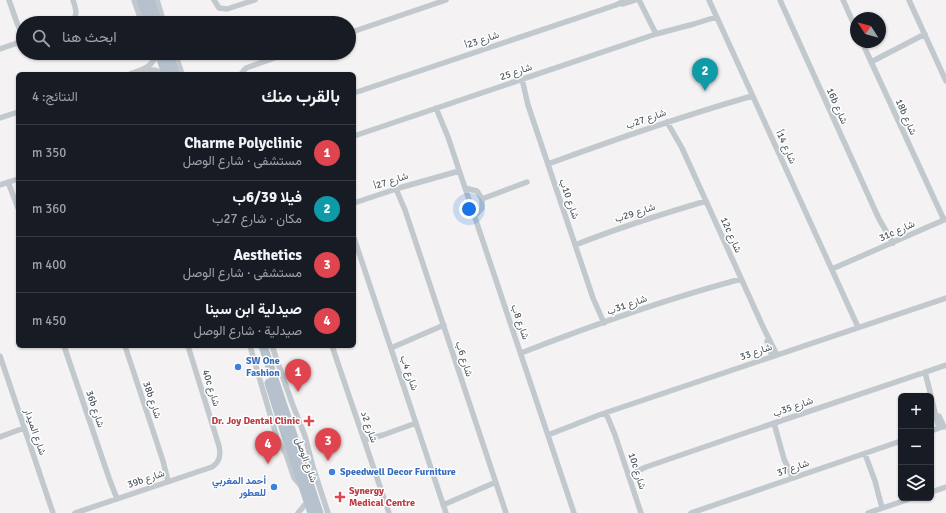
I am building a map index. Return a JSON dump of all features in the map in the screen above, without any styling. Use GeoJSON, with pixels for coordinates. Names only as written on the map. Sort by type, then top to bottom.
{"type":"FeatureCollection","features":[{"type":"Feature","properties":{"kind":"main road"},"geometry":{"type":"LineString","coordinates":[[141,0],[147,16]]}},
{"type":"Feature","properties":{"kind":"main road"},"geometry":{"type":"LineString","coordinates":[[150,0],[156,16]]}},
{"type":"Feature","properties":{"kind":"main road"},"geometry":{"type":"LineString","coordinates":[[160,60],[164,72]]}},
{"type":"Feature","properties":{"kind":"main road"},"geometry":{"type":"LineString","coordinates":[[170,60],[174,72]]}},
{"type":"Feature","properties":{"kind":"main road","name":"شارع الوصل"},"geometry":{"type":"LineString","coordinates":[[258,348],[312,513]]}},
{"type":"Feature","properties":{"kind":"main road","name":"شارع الوصل"},"geometry":{"type":"LineString","coordinates":[[264,348],[319,513]]}},
{"type":"Feature","properties":{"kind":"street"},"geometry":{"type":"LineString","coordinates":[[9,0],[16,20]]}},
{"type":"Feature","properties":{"kind":"street"},"geometry":{"type":"LineString","coordinates":[[73,0],[76,16]]}},
{"type":"Feature","properties":{"kind":"street"},"geometry":{"type":"LineString","coordinates":[[134,0],[140,16]]}},
{"type":"Feature","properties":{"kind":"street"},"geometry":{"type":"LineString","coordinates":[[157,0],[162,16]]}},
{"type":"Feature","properties":{"kind":"street"},"geometry":{"type":"LineString","coordinates":[[214,1],[219,8],[225,10],[255,0]]}},
{"type":"Feature","properties":{"kind":"street"},"geometry":{"type":"LineString","coordinates":[[356,31],[446,0]]}},
{"type":"Feature","properties":{"kind":"street","name":"شارع 23أ"},"geometry":{"type":"LineString","coordinates":[[616,5],[626,0]]}},
{"type":"Feature","properties":{"kind":"street","name":"شارع 23أ"},"geometry":{"type":"LineString","coordinates":[[356,92],[616,5],[635,0]]}},
{"type":"Feature","properties":{"kind":"street"},"geometry":{"type":"LineString","coordinates":[[639,0],[654,35]]}},
{"type":"Feature","properties":{"kind":"street","name":"شارع 14أ"},"geometry":{"type":"LineString","coordinates":[[709,0],[833,271],[856,328]]}},
{"type":"Feature","properties":{"kind":"street","name":"16b شارع"},"geometry":{"type":"LineString","coordinates":[[780,0],[890,244]]}},
{"type":"Feature","properties":{"kind":"street"},"geometry":{"type":"LineString","coordinates":[[843,0],[850,16]]}},
{"type":"Feature","properties":{"kind":"street"},"geometry":{"type":"LineString","coordinates":[[909,0],[946,81]]}},
{"type":"Feature","properties":{"kind":"street","name":"شارع 25"},"geometry":{"type":"LineString","coordinates":[[356,135],[654,35],[684,27],[716,15]]}},
{"type":"Feature","properties":{"kind":"street"},"geometry":{"type":"LineString","coordinates":[[870,61],[926,36]]}},
{"type":"Feature","properties":{"kind":"street"},"geometry":{"type":"LineString","coordinates":[[0,49],[16,42]]}},
{"type":"Feature","properties":{"kind":"street","name":"18b شارع"},"geometry":{"type":"LineString","coordinates":[[865,48],[943,220]]}},
{"type":"Feature","properties":{"kind":"street"},"geometry":{"type":"LineString","coordinates":[[136,72],[152,64],[154,60]]}},
{"type":"Feature","properties":{"kind":"street"},"geometry":{"type":"LineString","coordinates":[[177,60],[181,72]]}},
{"type":"Feature","properties":{"kind":"street"},"geometry":{"type":"LineString","coordinates":[[243,72],[246,68],[269,60]]}},
{"type":"Feature","properties":{"kind":"street"},"geometry":{"type":"LineString","coordinates":[[141,70],[155,70],[160,72]]}},
{"type":"Feature","properties":{"kind":"street","name":"شارع 10ب"},"geometry":{"type":"LineString","coordinates":[[519,80],[602,323]]}},
{"type":"Feature","properties":{"kind":"street","name":"شارع 27ب"},"geometry":{"type":"LineString","coordinates":[[548,162],[752,94]]}},
{"type":"Feature","properties":{"kind":"street","name":"شارع 8ب"},"geometry":{"type":"LineString","coordinates":[[438,108],[574,513]]}},
{"type":"Feature","properties":{"kind":"street"},"geometry":{"type":"LineString","coordinates":[[0,118],[16,113]]}},
{"type":"Feature","properties":{"kind":"street","name":"12c شارع"},"geometry":{"type":"LineString","coordinates":[[670,121],[764,329],[774,356]]}},
{"type":"Feature","properties":{"kind":"street","name":"شارع 27أ"},"geometry":{"type":"LineString","coordinates":[[356,202],[459,169]]}},
{"type":"Feature","properties":{"kind":"street"},"geometry":{"type":"LineString","coordinates":[[0,185],[16,180]]}},
{"type":"Feature","properties":{"kind":"street"},"geometry":{"type":"LineString","coordinates":[[10,182],[16,201]]}},
{"type":"Feature","properties":{"kind":"street"},"geometry":{"type":"LineString","coordinates":[[482,199],[527,182]]}},
{"type":"Feature","properties":{"kind":"street","name":"شارع 6ب"},"geometry":{"type":"LineString","coordinates":[[398,188],[506,513]]}},
{"type":"Feature","properties":{"kind":"street"},"geometry":{"type":"LineString","coordinates":[[465,188],[477,191],[482,199],[482,208],[475,216]]}},
{"type":"Feature","properties":{"kind":"street","name":"شارع 29ب"},"geometry":{"type":"LineString","coordinates":[[575,243],[705,199]]}},
{"type":"Feature","properties":{"kind":"street","name":"31c شارع"},"geometry":{"type":"LineString","coordinates":[[833,271],[943,220]]}},
{"type":"Feature","properties":{"kind":"street","name":"شارع 4ب"},"geometry":{"type":"LineString","coordinates":[[356,244],[446,513]]}},
{"type":"Feature","properties":{"kind":"street","name":"شارع 31ب"},"geometry":{"type":"LineString","coordinates":[[520,351],[740,277]]}},
{"type":"Feature","properties":{"kind":"street","name":"شارع 33"},"geometry":{"type":"LineString","coordinates":[[547,433],[946,298]]}},
{"type":"Feature","properties":{"kind":"street"},"geometry":{"type":"LineString","coordinates":[[390,346],[444,328]]}},
{"type":"Feature","properties":{"kind":"street","name":"36b شارع"},"geometry":{"type":"LineString","coordinates":[[65,348],[115,499]]}},
{"type":"Feature","properties":{"kind":"street","name":"38b شارع"},"geometry":{"type":"LineString","coordinates":[[126,348],[170,481]]}},
{"type":"Feature","properties":{"kind":"street","name":"40c شارع"},"geometry":{"type":"LineString","coordinates":[[189,348],[219,446],[219,459]]}},
{"type":"Feature","properties":{"kind":"street"},"geometry":{"type":"LineString","coordinates":[[251,348],[277,438],[286,454],[295,480],[305,489]]}},
{"type":"Feature","properties":{"kind":"street"},"geometry":{"type":"LineString","coordinates":[[273,348],[304,432],[313,467],[328,513]]}},
{"type":"Feature","properties":{"kind":"street","name":"شارع 2د"},"geometry":{"type":"LineString","coordinates":[[333,348],[389,513]]}},
{"type":"Feature","properties":{"kind":"street","name":"شارع الميدار"},"geometry":{"type":"LineString","coordinates":[[0,356],[53,513]]}},
{"type":"Feature","properties":{"kind":"street","name":"شارع 35ب"},"geometry":{"type":"LineString","coordinates":[[628,474],[946,365]]}},
{"type":"Feature","properties":{"kind":"street"},"geometry":{"type":"LineString","coordinates":[[923,373],[930,393]]}},
{"type":"Feature","properties":{"kind":"street"},"geometry":{"type":"LineString","coordinates":[[934,407],[943,427]]}},
{"type":"Feature","properties":{"kind":"street","name":"10c شارع"},"geometry":{"type":"LineString","coordinates":[[608,412],[641,513]]}},
{"type":"Feature","properties":{"kind":"street"},"geometry":{"type":"LineString","coordinates":[[365,442],[416,424]]}},
{"type":"Feature","properties":{"kind":"street"},"geometry":{"type":"LineString","coordinates":[[772,424],[791,478]]}},
{"type":"Feature","properties":{"kind":"street"},"geometry":{"type":"LineString","coordinates":[[3,436],[24,429]]}},
{"type":"Feature","properties":{"kind":"street","name":"شارع 37"},"geometry":{"type":"LineString","coordinates":[[691,513],[898,442]]}},
{"type":"Feature","properties":{"kind":"street"},"geometry":{"type":"LineString","coordinates":[[867,453],[884,507]]}},
{"type":"Feature","properties":{"kind":"street","name":"39b شارع"},"geometry":{"type":"LineString","coordinates":[[74,513],[212,467],[219,459]]}},
{"type":"Feature","properties":{"kind":"street"},"geometry":{"type":"LineString","coordinates":[[442,502],[497,484]]}},
{"type":"Feature","properties":{"kind":"street"},"geometry":{"type":"LineString","coordinates":[[934,491],[946,487]]}},
{"type":"Feature","properties":{"kind":"street"},"geometry":{"type":"LineString","coordinates":[[298,513],[308,500]]}},
{"type":"Feature","properties":{"kind":"street"},"geometry":{"type":"LineString","coordinates":[[868,513],[903,501]]}},
{"type":"Feature","properties":{"kind":"place","name":"فيلا 6/39ب"},"geometry":{"type":"Point","coordinates":[705,91]}},
{"type":"Feature","properties":{"kind":"place","name":"SW One Fashion"},"geometry":{"type":"Point","coordinates":[238,367]}},
{"type":"Feature","properties":{"kind":"place","name":"Charme Polyclinic"},"geometry":{"type":"Point","coordinates":[298,392]}},
{"type":"Feature","properties":{"kind":"place","name":"Dr. Joy Dental Clinic"},"geometry":{"type":"Point","coordinates":[309,421]}},
{"type":"Feature","properties":{"kind":"place","name":"Aesthetics"},"geometry":{"type":"Point","coordinates":[328,461]}},
{"type":"Feature","properties":{"kind":"place","name":"صيدلية ابن سينا"},"geometry":{"type":"Point","coordinates":[268,464]}},
{"type":"Feature","properties":{"kind":"place","name":"Speedwell Decor Furniture"},"geometry":{"type":"Point","coordinates":[332,472]}},
{"type":"Feature","properties":{"kind":"place","name":"أحمد المغربي للعطور"},"geometry":{"type":"Point","coordinates":[274,487]}},
{"type":"Feature","properties":{"kind":"place","name":"Synergy Medical Centre"},"geometry":{"type":"Point","coordinates":[340,497]}}]}
